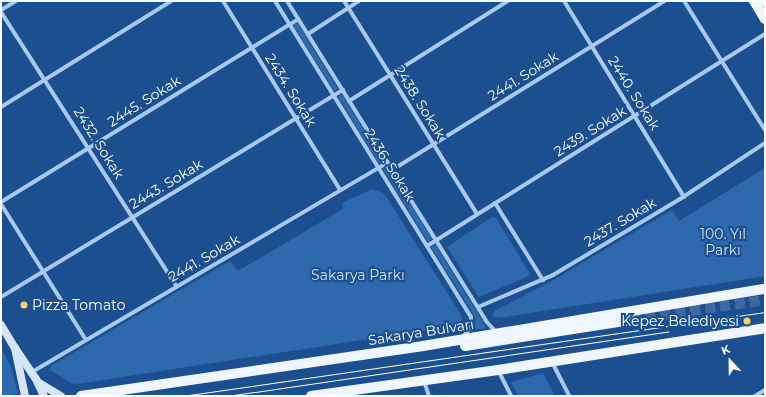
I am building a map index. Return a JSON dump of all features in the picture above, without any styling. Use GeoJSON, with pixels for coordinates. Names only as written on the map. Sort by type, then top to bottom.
{"type":"FeatureCollection","features":[{"type":"Feature","properties":{"kind":"main road"},"geometry":{"type":"LineString","coordinates":[[754,1],[765,19]]}},
{"type":"Feature","properties":{"kind":"main road","name":"Sakarya Bulvarı"},"geometry":{"type":"LineString","coordinates":[[81,396],[423,346],[765,289]]}},
{"type":"Feature","properties":{"kind":"main road"},"geometry":{"type":"LineString","coordinates":[[423,346],[462,346],[631,320]]}},
{"type":"Feature","properties":{"kind":"main road"},"geometry":{"type":"LineString","coordinates":[[311,396],[498,370],[765,328]]}},
{"type":"Feature","properties":{"kind":"street"},"geometry":{"type":"LineString","coordinates":[[1,11],[16,1]]}},
{"type":"Feature","properties":{"kind":"street"},"geometry":{"type":"LineString","coordinates":[[1,107],[171,1]]}},
{"type":"Feature","properties":{"kind":"street","name":"2434. Sokak"},"geometry":{"type":"LineString","coordinates":[[223,1],[340,190]]}},
{"type":"Feature","properties":{"kind":"street","name":"2436. Sokak"},"geometry":{"type":"LineString","coordinates":[[275,1],[471,317],[471,328],[461,340]]}},
{"type":"Feature","properties":{"kind":"street","name":"2436. Sokak"},"geometry":{"type":"LineString","coordinates":[[287,1],[490,326],[498,333]]}},
{"type":"Feature","properties":{"kind":"street","name":"2438. Sokak"},"geometry":{"type":"LineString","coordinates":[[344,1],[477,214]]}},
{"type":"Feature","properties":{"kind":"street"},"geometry":{"type":"LineString","coordinates":[[308,34],[360,1]]}},
{"type":"Feature","properties":{"kind":"street"},"geometry":{"type":"LineString","coordinates":[[349,101],[508,1]]}},
{"type":"Feature","properties":{"kind":"street","name":"2440. Sokak"},"geometry":{"type":"LineString","coordinates":[[564,1],[684,197]]}},
{"type":"Feature","properties":{"kind":"street","name":"2441. Sokak"},"geometry":{"type":"LineString","coordinates":[[392,170],[665,1]]}},
{"type":"Feature","properties":{"kind":"street"},"geometry":{"type":"LineString","coordinates":[[684,1],[765,128]]}},
{"type":"Feature","properties":{"kind":"street","name":"2432. Sokak"},"geometry":{"type":"LineString","coordinates":[[1,11],[177,287]]}},
{"type":"Feature","properties":{"kind":"street","name":"2445. Sokak"},"geometry":{"type":"LineString","coordinates":[[1,203],[298,19]]}},
{"type":"Feature","properties":{"kind":"street","name":"2439. Sokak"},"geometry":{"type":"LineString","coordinates":[[427,246],[765,34]]}},
{"type":"Feature","properties":{"kind":"street","name":"2443. Sokak"},"geometry":{"type":"LineString","coordinates":[[1,297],[343,90]]}},
{"type":"Feature","properties":{"kind":"street","name":"2437. Sokak"},"geometry":{"type":"LineString","coordinates":[[478,307],[543,280],[684,197],[765,143]]}},
{"type":"Feature","properties":{"kind":"street","name":"2441. Sokak"},"geometry":{"type":"LineString","coordinates":[[32,372],[388,162]]}},
{"type":"Feature","properties":{"kind":"street"},"geometry":{"type":"LineString","coordinates":[[1,203],[86,340]]}},
{"type":"Feature","properties":{"kind":"street"},"geometry":{"type":"LineString","coordinates":[[495,203],[543,280]]}},
{"type":"Feature","properties":{"kind":"street"},"geometry":{"type":"LineString","coordinates":[[1,325],[32,372],[44,396]]}},
{"type":"Feature","properties":{"kind":"street"},"geometry":{"type":"LineString","coordinates":[[16,348],[25,396]]}},
{"type":"Feature","properties":{"kind":"street"},"geometry":{"type":"LineString","coordinates":[[552,361],[569,396]]}},
{"type":"Feature","properties":{"kind":"street"},"geometry":{"type":"LineString","coordinates":[[498,370],[511,396]]}},
{"type":"Feature","properties":{"kind":"street"},"geometry":{"type":"LineString","coordinates":[[424,381],[429,396]]}},
{"type":"Feature","properties":{"kind":"street"},"geometry":{"type":"LineString","coordinates":[[38,383],[60,396]]}},
{"type":"Feature","properties":{"kind":"street"},"geometry":{"type":"LineString","coordinates":[[755,396],[765,390]]}},
{"type":"Feature","properties":{"kind":"green space"},"geometry":{"type":"Polygon","coordinates":[[[297,22],[338,89],[334,91],[293,25],[297,22]]]}},
{"type":"Feature","properties":{"kind":"green space"},"geometry":{"type":"Polygon","coordinates":[[[342,94],[383,161],[379,164],[338,97],[342,94]]]}},
{"type":"Feature","properties":{"kind":"green space"},"geometry":{"type":"Polygon","coordinates":[[[387,166],[432,239],[428,242],[383,169],[387,166]]]}},
{"type":"Feature","properties":{"kind":"green space","name":"100. Yıl Parkı"},"geometry":{"type":"Polygon","coordinates":[[[765,168],[765,276],[499,318],[492,316],[494,311],[550,282],[672,210],[679,221],[765,168]]]}},
{"type":"Feature","properties":{"kind":"green space","name":"Sakarya Parkı"},"geometry":{"type":"Polygon","coordinates":[[[372,189],[383,193],[387,198],[460,313],[462,319],[459,325],[77,384],[71,383],[50,370],[51,366],[230,261],[238,271],[343,209],[342,203],[372,189]]]}},
{"type":"Feature","properties":{"kind":"green space"},"geometry":{"type":"Polygon","coordinates":[[[492,217],[496,218],[530,274],[527,277],[479,297],[447,247],[492,217]]]}},
{"type":"Feature","properties":{"kind":"green space"},"geometry":{"type":"Polygon","coordinates":[[[435,244],[486,327],[485,329],[475,329],[475,317],[431,247],[435,244]]]}},
{"type":"Feature","properties":{"kind":"green space"},"geometry":{"type":"Polygon","coordinates":[[[1,347],[11,367],[18,394],[1,396],[1,347]]]}},
{"type":"Feature","properties":{"kind":"green space"},"geometry":{"type":"Polygon","coordinates":[[[543,373],[555,396],[518,396],[511,382],[543,373]]]}},
{"type":"Feature","properties":{"kind":"tunnel"},"geometry":{"type":"LineString","coordinates":[[631,320],[765,300]]}},
{"type":"Feature","properties":{"kind":"tram line"},"geometry":{"type":"LineString","coordinates":[[182,396],[765,312]]}},
{"type":"Feature","properties":{"kind":"tram line"},"geometry":{"type":"LineString","coordinates":[[227,396],[668,332]]}},
{"type":"Feature","properties":{"kind":"place","name":"Pizza Tomato"},"geometry":{"type":"Point","coordinates":[24,305]}},
{"type":"Feature","properties":{"kind":"place","name":"Kepez Belediyesi"},"geometry":{"type":"Point","coordinates":[747,321]}}]}
